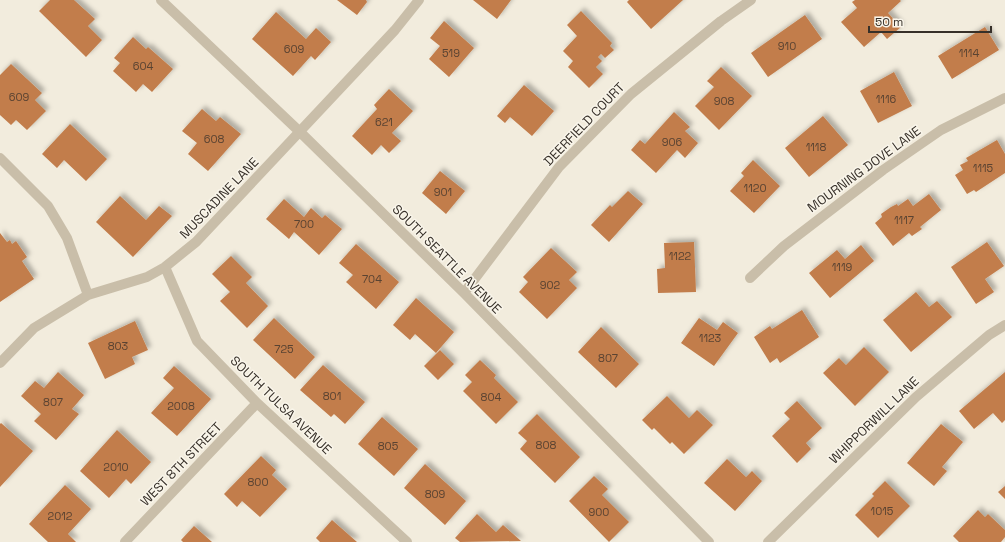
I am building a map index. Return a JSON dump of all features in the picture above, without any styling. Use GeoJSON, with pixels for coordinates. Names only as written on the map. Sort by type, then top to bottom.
{"type":"FeatureCollection","features":[{"type":"Feature","properties":{"kind":"street","name":"SOUTH SEATTLE AVENUE"},"geometry":{"type":"LineString","coordinates":[[161,0],[300,132],[464,294],[709,542]]}},
{"type":"Feature","properties":{"kind":"street","name":"MUSCADINE LANE"},"geometry":{"type":"LineString","coordinates":[[0,363],[34,328],[88,296],[146,277],[165,267],[196,242],[395,30],[419,0]]}},
{"type":"Feature","properties":{"kind":"street","name":"DEERFIELD COURT"},"geometry":{"type":"LineString","coordinates":[[464,294],[559,167],[631,94],[721,21],[751,0]]}},
{"type":"Feature","properties":{"kind":"street","name":"MOURNING DOVE LANE"},"geometry":{"type":"LineString","coordinates":[[750,278],[784,246],[883,170],[941,130],[1005,98]]}},
{"type":"Feature","properties":{"kind":"street"},"geometry":{"type":"LineString","coordinates":[[0,158],[48,206],[67,238],[88,296]]}},
{"type":"Feature","properties":{"kind":"street","name":"SOUTH TULSA AVENUE"},"geometry":{"type":"LineString","coordinates":[[165,267],[197,341],[257,403],[407,542]]}},
{"type":"Feature","properties":{"kind":"street","name":"WHIPPORWILL LANE"},"geometry":{"type":"LineString","coordinates":[[768,542],[916,396],[989,335],[1005,325]]}},
{"type":"Feature","properties":{"kind":"street","name":"WEST 8TH STREET"},"geometry":{"type":"LineString","coordinates":[[125,542],[257,403]]}},
{"type":"Feature","properties":{"kind":"building"},"geometry":{"type":"Polygon","coordinates":[[[50,0],[74,0],[95,19],[88,26],[102,40],[86,57],[39,11],[50,0]]]}},
{"type":"Feature","properties":{"kind":"building"},"geometry":{"type":"Polygon","coordinates":[[[337,0],[366,0],[367,2],[357,15],[337,0]]]}},
{"type":"Feature","properties":{"kind":"building"},"geometry":{"type":"Polygon","coordinates":[[[473,0],[511,0],[497,19],[473,0]]]}},
{"type":"Feature","properties":{"kind":"building"},"geometry":{"type":"Polygon","coordinates":[[[629,0],[683,0],[651,29],[627,2],[629,0]]]}},
{"type":"Feature","properties":{"kind":"building"},"geometry":{"type":"Polygon","coordinates":[[[855,0],[900,0],[901,1],[888,13],[901,27],[887,39],[881,32],[864,47],[841,22],[857,8],[852,2],[855,0]]]}},
{"type":"Feature","properties":{"kind":"building"},"geometry":{"type":"Polygon","coordinates":[[[581,11],[612,43],[610,46],[614,50],[605,58],[601,54],[598,57],[602,61],[596,67],[603,74],[589,88],[568,67],[573,61],[563,51],[577,36],[567,25],[581,11]]]}},
{"type":"Feature","properties":{"kind":"building"},"geometry":{"type":"Polygon","coordinates":[[[276,12],[306,39],[316,28],[331,42],[315,60],[311,56],[293,76],[252,39],[276,12]]]}},
{"type":"Feature","properties":{"kind":"building"},"geometry":{"type":"Polygon","coordinates":[[[805,15],[822,39],[768,77],[751,53],[805,15]]]}},
{"type":"Feature","properties":{"kind":"building"},"geometry":{"type":"Polygon","coordinates":[[[444,21],[474,48],[449,77],[429,59],[440,46],[430,38],[444,21]]]}},
{"type":"Feature","properties":{"kind":"building"},"geometry":{"type":"Polygon","coordinates":[[[985,27],[999,50],[952,79],[938,56],[985,27]]]}},
{"type":"Feature","properties":{"kind":"building"},"geometry":{"type":"Polygon","coordinates":[[[133,37],[146,49],[148,47],[173,69],[152,92],[143,84],[136,92],[113,71],[120,63],[114,58],[133,37]]]}},
{"type":"Feature","properties":{"kind":"building"},"geometry":{"type":"Polygon","coordinates":[[[11,64],[42,93],[35,100],[46,111],[27,130],[16,120],[11,125],[0,115],[0,75],[11,64]]]}},
{"type":"Feature","properties":{"kind":"building"},"geometry":{"type":"Polygon","coordinates":[[[721,67],[752,96],[719,130],[695,106],[714,87],[707,81],[721,67]]]}},
{"type":"Feature","properties":{"kind":"building"},"geometry":{"type":"Polygon","coordinates":[[[894,72],[912,106],[878,123],[860,91],[894,72]]]}},
{"type":"Feature","properties":{"kind":"building"},"geometry":{"type":"Polygon","coordinates":[[[524,85],[554,111],[532,136],[510,117],[505,123],[497,116],[524,85]]]}},
{"type":"Feature","properties":{"kind":"building"},"geometry":{"type":"Polygon","coordinates":[[[389,89],[413,111],[392,133],[401,141],[389,153],[381,145],[372,155],[352,136],[377,109],[374,105],[389,89]]]}},
{"type":"Feature","properties":{"kind":"building"},"geometry":{"type":"Polygon","coordinates":[[[202,109],[216,121],[220,117],[241,134],[208,171],[188,154],[197,143],[182,131],[202,109]]]}},
{"type":"Feature","properties":{"kind":"building"},"geometry":{"type":"Polygon","coordinates":[[[674,112],[690,127],[685,131],[698,143],[685,158],[677,150],[656,173],[631,150],[640,140],[645,144],[674,112]]]}},
{"type":"Feature","properties":{"kind":"building"},"geometry":{"type":"Polygon","coordinates":[[[823,116],[848,145],[809,177],[785,148],[823,116]]]}},
{"type":"Feature","properties":{"kind":"building"},"geometry":{"type":"Polygon","coordinates":[[[70,124],[107,159],[86,181],[64,160],[57,168],[42,154],[70,124]]]}},
{"type":"Feature","properties":{"kind":"building"},"geometry":{"type":"Polygon","coordinates":[[[997,140],[1005,154],[1005,173],[976,192],[974,190],[967,194],[955,175],[963,170],[960,165],[968,161],[966,158],[997,140]]]}},
{"type":"Feature","properties":{"kind":"building"},"geometry":{"type":"Polygon","coordinates":[[[753,160],[780,186],[754,213],[730,191],[744,176],[741,173],[753,160]]]}},
{"type":"Feature","properties":{"kind":"building"},"geometry":{"type":"Polygon","coordinates":[[[440,171],[465,191],[446,214],[422,193],[440,171]]]}},
{"type":"Feature","properties":{"kind":"building"},"geometry":{"type":"Polygon","coordinates":[[[628,191],[643,204],[609,242],[591,225],[610,205],[612,207],[628,191]]]}},
{"type":"Feature","properties":{"kind":"building"},"geometry":{"type":"Polygon","coordinates":[[[929,194],[941,210],[920,227],[922,229],[912,236],[909,233],[893,246],[875,223],[882,217],[881,214],[897,204],[898,206],[908,199],[913,206],[929,194]]]}},
{"type":"Feature","properties":{"kind":"building"},"geometry":{"type":"Polygon","coordinates":[[[120,196],[146,220],[159,206],[172,216],[133,257],[96,222],[120,196]]]}},
{"type":"Feature","properties":{"kind":"building"},"geometry":{"type":"Polygon","coordinates":[[[284,199],[304,217],[311,208],[322,218],[325,215],[342,229],[319,255],[294,232],[289,239],[266,219],[284,199]]]}},
{"type":"Feature","properties":{"kind":"building"},"geometry":{"type":"Polygon","coordinates":[[[0,233],[7,242],[10,240],[12,244],[16,241],[27,257],[22,261],[34,279],[0,302],[0,233]]]}},
{"type":"Feature","properties":{"kind":"building"},"geometry":{"type":"Polygon","coordinates":[[[694,242],[696,292],[658,293],[657,269],[665,268],[664,243],[694,242]]]}},
{"type":"Feature","properties":{"kind":"building"},"geometry":{"type":"Polygon","coordinates":[[[987,242],[1004,266],[985,279],[994,292],[976,304],[951,267],[987,242]]]}},
{"type":"Feature","properties":{"kind":"building"},"geometry":{"type":"Polygon","coordinates":[[[356,244],[399,282],[376,309],[346,282],[353,275],[339,263],[356,244]]]}},
{"type":"Feature","properties":{"kind":"building"},"geometry":{"type":"Polygon","coordinates":[[[861,245],[874,261],[830,298],[809,273],[837,250],[845,259],[861,245]]]}},
{"type":"Feature","properties":{"kind":"building"},"geometry":{"type":"Polygon","coordinates":[[[551,248],[577,272],[569,280],[577,288],[547,319],[519,292],[528,282],[523,277],[551,248]]]}},
{"type":"Feature","properties":{"kind":"building"},"geometry":{"type":"Polygon","coordinates":[[[231,256],[252,277],[246,283],[268,306],[247,328],[220,301],[230,292],[212,274],[231,256]]]}},
{"type":"Feature","properties":{"kind":"building"},"geometry":{"type":"Polygon","coordinates":[[[916,292],[929,307],[937,301],[952,317],[911,352],[883,320],[916,292]]]}},
{"type":"Feature","properties":{"kind":"building"},"geometry":{"type":"Polygon","coordinates":[[[416,298],[454,332],[436,353],[415,334],[410,340],[393,325],[416,298]]]}},
{"type":"Feature","properties":{"kind":"building"},"geometry":{"type":"Polygon","coordinates":[[[802,310],[819,337],[780,363],[777,358],[770,363],[754,337],[770,326],[772,329],[802,310]]]}},
{"type":"Feature","properties":{"kind":"building"},"geometry":{"type":"Polygon","coordinates":[[[274,318],[315,357],[295,379],[253,340],[274,318]]]}},
{"type":"Feature","properties":{"kind":"building"},"geometry":{"type":"Polygon","coordinates":[[[699,318],[717,330],[723,322],[738,333],[714,366],[681,343],[699,318]]]}},
{"type":"Feature","properties":{"kind":"building"},"geometry":{"type":"Polygon","coordinates":[[[135,321],[148,350],[132,357],[135,364],[105,379],[88,343],[135,321]]]}},
{"type":"Feature","properties":{"kind":"building"},"geometry":{"type":"Polygon","coordinates":[[[601,327],[639,364],[616,388],[578,352],[601,327]]]}},
{"type":"Feature","properties":{"kind":"building"},"geometry":{"type":"Polygon","coordinates":[[[864,347],[889,372],[855,406],[823,373],[839,358],[846,365],[864,347]]]}},
{"type":"Feature","properties":{"kind":"building"},"geometry":{"type":"Polygon","coordinates":[[[440,350],[454,364],[438,380],[424,366],[440,350]]]}},
{"type":"Feature","properties":{"kind":"building"},"geometry":{"type":"Polygon","coordinates":[[[480,360],[496,375],[494,378],[518,402],[496,424],[463,391],[472,382],[465,375],[480,360]]]}},
{"type":"Feature","properties":{"kind":"building"},"geometry":{"type":"Polygon","coordinates":[[[323,365],[365,402],[345,424],[334,414],[331,417],[300,390],[323,365]]]}},
{"type":"Feature","properties":{"kind":"building"},"geometry":{"type":"Polygon","coordinates":[[[174,366],[211,399],[177,436],[151,413],[174,388],[163,378],[174,366]]]}},
{"type":"Feature","properties":{"kind":"building"},"geometry":{"type":"Polygon","coordinates":[[[58,372],[84,395],[72,409],[79,414],[56,440],[34,421],[41,414],[21,396],[35,381],[44,388],[58,372]]]}},
{"type":"Feature","properties":{"kind":"building"},"geometry":{"type":"Polygon","coordinates":[[[1005,372],[1005,420],[1002,423],[993,413],[974,429],[959,411],[1005,372]]]}},
{"type":"Feature","properties":{"kind":"building"},"geometry":{"type":"Polygon","coordinates":[[[667,396],[689,418],[697,410],[713,425],[684,454],[672,442],[670,444],[654,428],[652,430],[642,420],[667,396]]]}},
{"type":"Feature","properties":{"kind":"building"},"geometry":{"type":"Polygon","coordinates":[[[797,401],[822,428],[806,443],[811,449],[797,463],[772,436],[790,419],[784,413],[797,401]]]}},
{"type":"Feature","properties":{"kind":"building"},"geometry":{"type":"Polygon","coordinates":[[[537,414],[580,457],[555,483],[520,449],[527,441],[518,433],[537,414]]]}},
{"type":"Feature","properties":{"kind":"building"},"geometry":{"type":"Polygon","coordinates":[[[382,417],[418,449],[394,476],[358,444],[382,417]]]}},
{"type":"Feature","properties":{"kind":"building"},"geometry":{"type":"Polygon","coordinates":[[[1,423],[33,451],[0,487],[0,424],[1,423]]]}},
{"type":"Feature","properties":{"kind":"building"},"geometry":{"type":"Polygon","coordinates":[[[941,424],[963,442],[942,467],[947,471],[934,486],[907,463],[941,424]]]}},
{"type":"Feature","properties":{"kind":"building"},"geometry":{"type":"Polygon","coordinates":[[[117,430],[151,462],[131,484],[126,479],[109,498],[80,471],[117,430]]]}},
{"type":"Feature","properties":{"kind":"building"},"geometry":{"type":"Polygon","coordinates":[[[261,456],[276,470],[272,475],[287,489],[260,517],[242,501],[237,507],[224,494],[261,456]]]}},
{"type":"Feature","properties":{"kind":"building"},"geometry":{"type":"Polygon","coordinates":[[[727,459],[746,477],[752,471],[762,481],[735,511],[704,483],[727,459]]]}},
{"type":"Feature","properties":{"kind":"building"},"geometry":{"type":"Polygon","coordinates":[[[425,464],[466,501],[445,525],[404,488],[425,464]]]}},
{"type":"Feature","properties":{"kind":"building"},"geometry":{"type":"Polygon","coordinates":[[[594,476],[608,489],[602,495],[629,522],[609,542],[569,501],[594,476]]]}},
{"type":"Feature","properties":{"kind":"building"},"geometry":{"type":"Polygon","coordinates":[[[885,481],[910,506],[878,538],[855,515],[874,496],[872,494],[885,481]]]}},
{"type":"Feature","properties":{"kind":"building"},"geometry":{"type":"Polygon","coordinates":[[[65,485],[91,509],[68,534],[76,542],[48,542],[29,524],[65,485]]]}},
{"type":"Feature","properties":{"kind":"building"},"geometry":{"type":"Polygon","coordinates":[[[1005,486],[1005,499],[998,492],[1005,486]]]}},
{"type":"Feature","properties":{"kind":"building"},"geometry":{"type":"Polygon","coordinates":[[[978,510],[985,517],[988,514],[1005,530],[1005,537],[1001,542],[959,542],[953,536],[978,510]]]}},
{"type":"Feature","properties":{"kind":"building"},"geometry":{"type":"Polygon","coordinates":[[[477,514],[496,532],[503,525],[521,541],[460,542],[455,538],[477,514]]]}},
{"type":"Feature","properties":{"kind":"building"},"geometry":{"type":"Polygon","coordinates":[[[332,520],[357,542],[320,542],[316,538],[332,520]]]}},
{"type":"Feature","properties":{"kind":"building"},"geometry":{"type":"Polygon","coordinates":[[[194,526],[212,542],[183,542],[181,540],[194,526]]]}}]}
